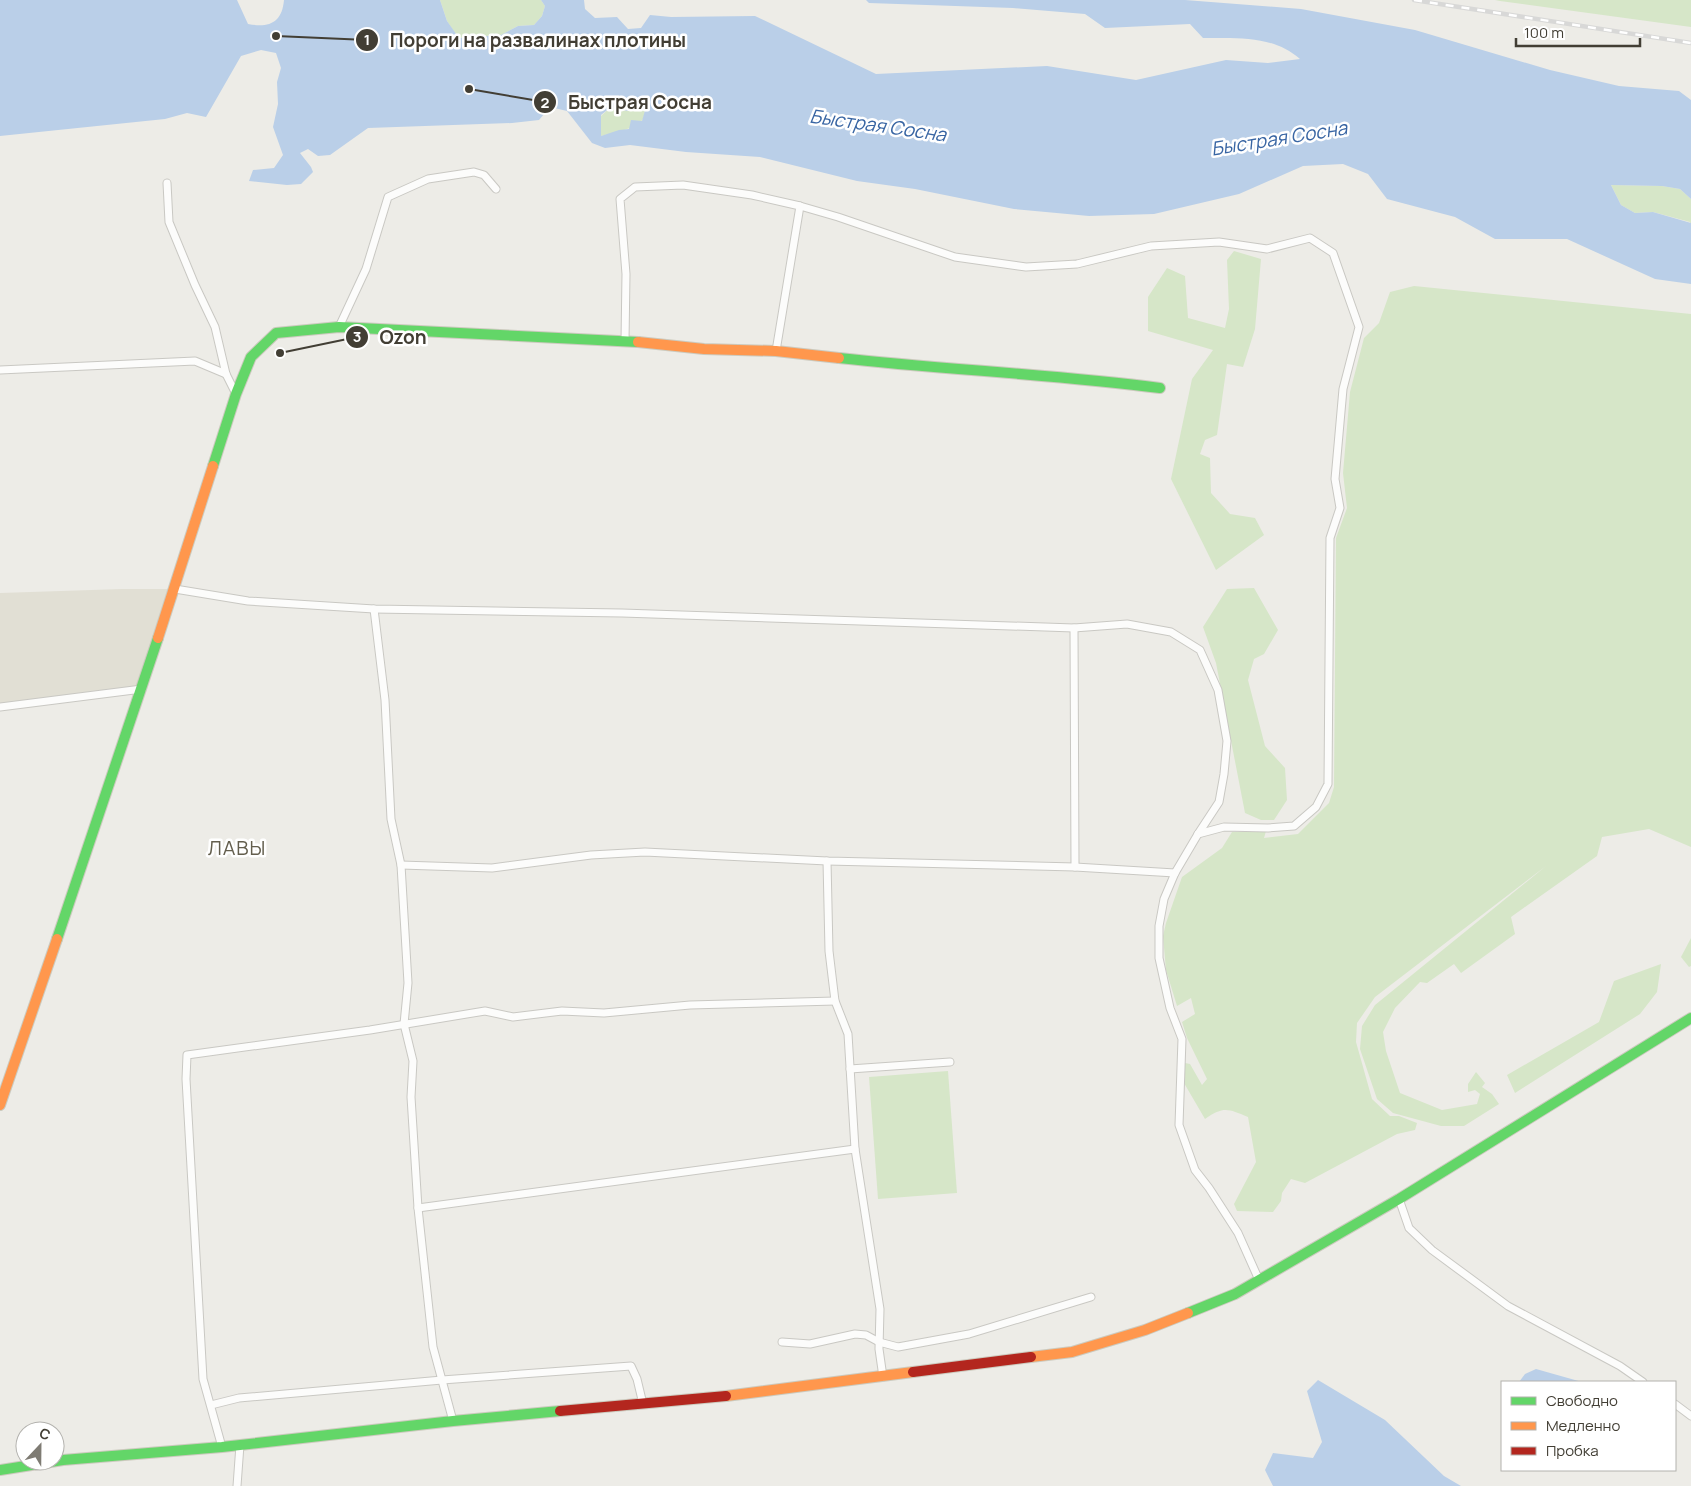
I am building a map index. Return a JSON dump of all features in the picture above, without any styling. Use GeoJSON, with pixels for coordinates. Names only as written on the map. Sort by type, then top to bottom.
{"type":"FeatureCollection","features":[{"type":"Feature","properties":{"kind":"main road"},"geometry":{"type":"LineString","coordinates":[[0,1105],[142,689],[236,394],[252,357],[276,333],[339,327],[625,341],[704,349],[776,351],[904,365],[1115,382],[1160,388]]}},
{"type":"Feature","properties":{"kind":"main road"},"geometry":{"type":"LineString","coordinates":[[0,1470],[63,1460],[222,1447],[453,1421],[727,1396],[1072,1352],[1145,1330],[1235,1294],[1399,1199],[1691,1018]]}},
{"type":"Feature","properties":{"kind":"street"},"geometry":{"type":"LineString","coordinates":[[339,327],[366,270],[388,197],[428,179],[474,172],[484,175],[496,189]]}},
{"type":"Feature","properties":{"kind":"street"},"geometry":{"type":"LineString","coordinates":[[167,184],[169,222],[194,285],[215,327],[226,374],[236,394]]}},
{"type":"Feature","properties":{"kind":"street"},"geometry":{"type":"LineString","coordinates":[[625,341],[626,274],[620,199],[635,187],[683,185],[752,196],[800,206],[838,217],[955,257],[1026,267],[1077,264],[1151,246],[1219,242],[1267,249],[1310,238],[1333,253],[1359,326],[1343,389],[1335,479],[1340,508],[1330,538],[1328,784],[1316,806],[1294,826],[1268,828],[1224,827],[1198,834]]}},
{"type":"Feature","properties":{"kind":"street"},"geometry":{"type":"LineString","coordinates":[[776,351],[800,206]]}},
{"type":"Feature","properties":{"kind":"street"},"geometry":{"type":"LineString","coordinates":[[0,370],[196,361],[226,374]]}},
{"type":"Feature","properties":{"kind":"street"},"geometry":{"type":"LineString","coordinates":[[175,589],[248,601],[374,609],[622,613],[1074,628],[1127,624],[1171,632],[1200,650],[1218,690],[1227,741],[1224,774],[1218,802],[1175,873],[1164,899],[1159,926],[1159,958],[1170,1008],[1182,1038],[1179,1125],[1195,1170],[1238,1233],[1259,1280]]}},
{"type":"Feature","properties":{"kind":"street"},"geometry":{"type":"LineString","coordinates":[[374,609],[385,700],[391,819],[401,865],[408,982],[404,1024],[413,1061],[411,1097],[418,1208],[433,1347],[453,1421]]}},
{"type":"Feature","properties":{"kind":"street"},"geometry":{"type":"LineString","coordinates":[[1074,628],[1075,867]]}},
{"type":"Feature","properties":{"kind":"street"},"geometry":{"type":"LineString","coordinates":[[0,707],[142,689]]}},
{"type":"Feature","properties":{"kind":"street"},"geometry":{"type":"LineString","coordinates":[[401,865],[492,868],[590,855],[645,852],[827,861],[1075,867],[1175,873]]}},
{"type":"Feature","properties":{"kind":"street"},"geometry":{"type":"LineString","coordinates":[[827,861],[829,951],[836,1001],[848,1034],[855,1149],[880,1309],[879,1342],[883,1377]]}},
{"type":"Feature","properties":{"kind":"street"},"geometry":{"type":"LineString","coordinates":[[222,1447],[203,1379],[186,1079],[187,1055],[485,1011],[513,1017],[562,1011],[604,1013],[690,1005],[836,1001]]}},
{"type":"Feature","properties":{"kind":"street"},"geometry":{"type":"LineString","coordinates":[[850,1069],[950,1062]]}},
{"type":"Feature","properties":{"kind":"street"},"geometry":{"type":"LineString","coordinates":[[418,1208],[855,1149]]}},
{"type":"Feature","properties":{"kind":"street"},"geometry":{"type":"LineString","coordinates":[[1399,1199],[1409,1228],[1432,1250],[1508,1306],[1620,1366],[1642,1381]]}},
{"type":"Feature","properties":{"kind":"street"},"geometry":{"type":"LineString","coordinates":[[782,1342],[810,1344],[855,1334],[866,1335],[879,1342],[898,1347],[969,1334],[1091,1297]]}},
{"type":"Feature","properties":{"kind":"street"},"geometry":{"type":"LineString","coordinates":[[211,1405],[239,1398],[631,1366],[637,1379],[642,1404]]}},
{"type":"Feature","properties":{"kind":"street"},"geometry":{"type":"LineString","coordinates":[[1676,1405],[1691,1416]]}},
{"type":"Feature","properties":{"kind":"street"},"geometry":{"type":"LineString","coordinates":[[237,1486],[240,1445]]}},
{"type":"Feature","properties":{"kind":"shaded area"},"geometry":{"type":"Polygon","coordinates":[[[175,589],[142,689],[0,707],[0,593],[175,589]]]}},
{"type":"Feature","properties":{"kind":"green space"},"geometry":{"type":"Polygon","coordinates":[[[440,0],[541,0],[545,6],[542,16],[534,25],[518,26],[501,35],[458,38],[447,21],[440,0]]]}},
{"type":"Feature","properties":{"kind":"green space"},"geometry":{"type":"Polygon","coordinates":[[[1495,0],[1691,0],[1691,27],[1500,1],[1495,0]]]}},
{"type":"Feature","properties":{"kind":"green space"},"geometry":{"type":"Polygon","coordinates":[[[636,106],[646,107],[643,119],[640,122],[624,130],[601,136],[601,116],[611,107],[627,111],[636,106]]]}},
{"type":"Feature","properties":{"kind":"green space"},"geometry":{"type":"Polygon","coordinates":[[[1611,185],[1662,186],[1680,189],[1691,199],[1691,237],[1690,222],[1653,212],[1635,213],[1621,205],[1611,185]]]}},
{"type":"Feature","properties":{"kind":"green space"},"geometry":{"type":"Polygon","coordinates":[[[1234,251],[1261,259],[1255,329],[1243,367],[1227,364],[1217,435],[1205,440],[1200,454],[1210,458],[1211,493],[1230,514],[1255,518],[1264,535],[1216,570],[1171,479],[1192,379],[1213,350],[1148,331],[1148,297],[1167,268],[1185,276],[1188,318],[1225,328],[1229,309],[1227,260],[1234,251]]]}},
{"type":"Feature","properties":{"kind":"green space"},"geometry":{"type":"Polygon","coordinates":[[[1414,286],[1691,314],[1691,847],[1649,829],[1602,837],[1597,856],[1511,917],[1515,934],[1461,973],[1454,964],[1427,983],[1420,982],[1395,1008],[1383,1032],[1386,1051],[1400,1093],[1442,1110],[1477,1104],[1480,1094],[1475,1090],[1468,1092],[1468,1084],[1476,1072],[1485,1083],[1482,1087],[1492,1094],[1499,1104],[1464,1126],[1441,1126],[1393,1113],[1377,1099],[1360,1049],[1362,1026],[1375,1005],[1546,866],[1375,997],[1357,1023],[1356,1042],[1372,1099],[1390,1116],[1399,1116],[1417,1123],[1415,1130],[1397,1134],[1305,1183],[1291,1179],[1282,1193],[1281,1201],[1273,1212],[1237,1211],[1234,1204],[1256,1162],[1248,1117],[1226,1110],[1217,1112],[1205,1119],[1184,1083],[1185,1063],[1190,1064],[1202,1085],[1207,1079],[1187,1038],[1182,1022],[1195,1014],[1191,998],[1177,1006],[1166,970],[1163,936],[1182,877],[1222,848],[1232,832],[1266,831],[1264,838],[1298,834],[1329,803],[1334,787],[1336,538],[1347,508],[1343,473],[1350,392],[1364,338],[1379,323],[1390,292],[1414,286]]]}},
{"type":"Feature","properties":{"kind":"green space"},"geometry":{"type":"Polygon","coordinates":[[[1254,588],[1278,630],[1264,654],[1254,659],[1248,680],[1265,746],[1285,768],[1287,800],[1274,820],[1261,820],[1245,813],[1216,663],[1203,627],[1227,589],[1254,588]]]}},
{"type":"Feature","properties":{"kind":"green space"},"geometry":{"type":"Polygon","coordinates":[[[1691,938],[1691,966],[1689,967],[1681,957],[1691,938]]]}},
{"type":"Feature","properties":{"kind":"green space"},"geometry":{"type":"Polygon","coordinates":[[[1661,964],[1657,992],[1640,1014],[1515,1093],[1507,1075],[1599,1022],[1614,981],[1661,964]]]}},
{"type":"Feature","properties":{"kind":"green space"},"geometry":{"type":"Polygon","coordinates":[[[948,1071],[957,1193],[878,1199],[869,1077],[948,1071]]]}},
{"type":"Feature","properties":{"kind":"water"},"geometry":{"type":"Polygon","coordinates":[[[0,0],[237,0],[248,24],[262,25],[277,19],[283,8],[284,0],[440,0],[447,21],[459,38],[501,35],[518,26],[534,25],[542,16],[545,6],[541,0],[584,0],[585,9],[595,18],[617,17],[628,29],[641,28],[650,15],[671,17],[755,16],[876,74],[1047,66],[1136,80],[1226,60],[1268,63],[1300,59],[1289,51],[1266,42],[1242,38],[1203,38],[1190,24],[1105,28],[1085,14],[1013,8],[869,3],[866,0],[1185,0],[1301,9],[1415,30],[1550,70],[1619,86],[1679,91],[1691,100],[1691,199],[1680,189],[1662,186],[1611,185],[1621,205],[1635,213],[1653,212],[1691,223],[1691,284],[1655,279],[1567,239],[1495,239],[1455,217],[1387,199],[1368,174],[1343,164],[1303,166],[1239,194],[1154,214],[1089,216],[1014,209],[915,189],[857,181],[760,157],[686,152],[630,145],[605,148],[592,143],[567,111],[550,107],[539,120],[512,123],[368,128],[330,155],[318,156],[308,149],[300,153],[313,172],[301,184],[287,185],[249,181],[253,170],[274,168],[283,155],[273,127],[278,104],[277,82],[281,68],[276,53],[261,50],[241,56],[206,117],[187,113],[165,119],[0,136],[0,0]],[[636,106],[628,111],[611,107],[601,115],[601,136],[629,129],[631,120],[642,121],[646,107],[636,106]]]}},
{"type":"Feature","properties":{"kind":"water"},"geometry":{"type":"Polygon","coordinates":[[[1536,1369],[1578,1381],[1520,1381],[1525,1374],[1536,1369]]]}},
{"type":"Feature","properties":{"kind":"water"},"geometry":{"type":"Polygon","coordinates":[[[1318,1380],[1385,1420],[1444,1476],[1461,1486],[1273,1486],[1265,1470],[1273,1453],[1313,1458],[1322,1442],[1307,1391],[1318,1380]]]}},
{"type":"Feature","properties":{"kind":"railway"},"geometry":{"type":"LineString","coordinates":[[1414,0],[1691,43]]}},
{"type":"Feature","properties":{"kind":"traffic: fast"},"geometry":{"type":"LineString","coordinates":[[213,466],[236,394],[251,357],[276,333],[339,327],[638,342]]}},
{"type":"Feature","properties":{"kind":"traffic: fast"},"geometry":{"type":"LineString","coordinates":[[839,358],[1080,379],[1160,388]]}},
{"type":"Feature","properties":{"kind":"traffic: fast"},"geometry":{"type":"LineString","coordinates":[[57,939],[158,638]]}},
{"type":"Feature","properties":{"kind":"traffic: fast"},"geometry":{"type":"LineString","coordinates":[[1188,1313],[1235,1294],[1399,1199],[1691,1018]]}},
{"type":"Feature","properties":{"kind":"traffic: fast"},"geometry":{"type":"LineString","coordinates":[[0,1470],[63,1460],[222,1447],[560,1411]]}},
{"type":"Feature","properties":{"kind":"traffic: slow"},"geometry":{"type":"LineString","coordinates":[[638,342],[704,349],[776,351],[839,358]]}},
{"type":"Feature","properties":{"kind":"traffic: slow"},"geometry":{"type":"LineString","coordinates":[[158,638],[213,466]]}},
{"type":"Feature","properties":{"kind":"traffic: slow"},"geometry":{"type":"LineString","coordinates":[[0,1105],[57,939]]}},
{"type":"Feature","properties":{"kind":"traffic: slow"},"geometry":{"type":"LineString","coordinates":[[1031,1357],[1072,1352],[1145,1330],[1188,1313]]}},
{"type":"Feature","properties":{"kind":"traffic: slow"},"geometry":{"type":"LineString","coordinates":[[726,1396],[913,1372]]}},
{"type":"Feature","properties":{"kind":"traffic: jam"},"geometry":{"type":"LineString","coordinates":[[913,1372],[1031,1357]]}},
{"type":"Feature","properties":{"kind":"traffic: jam"},"geometry":{"type":"LineString","coordinates":[[560,1411],[726,1396]]}},
{"type":"Feature","properties":{"kind":"place","name":"Пороги на развалинах плотины"},"geometry":{"type":"Point","coordinates":[276,36]}},
{"type":"Feature","properties":{"kind":"place","name":"Быстрая Сосна"},"geometry":{"type":"Point","coordinates":[469,89]}},
{"type":"Feature","properties":{"kind":"place","name":"Ozon"},"geometry":{"type":"Point","coordinates":[280,353]}},
{"type":"Feature","properties":{"kind":"district","name":"ЛАВЫ"},"geometry":{"type":"Point","coordinates":[237,847]}}]}
